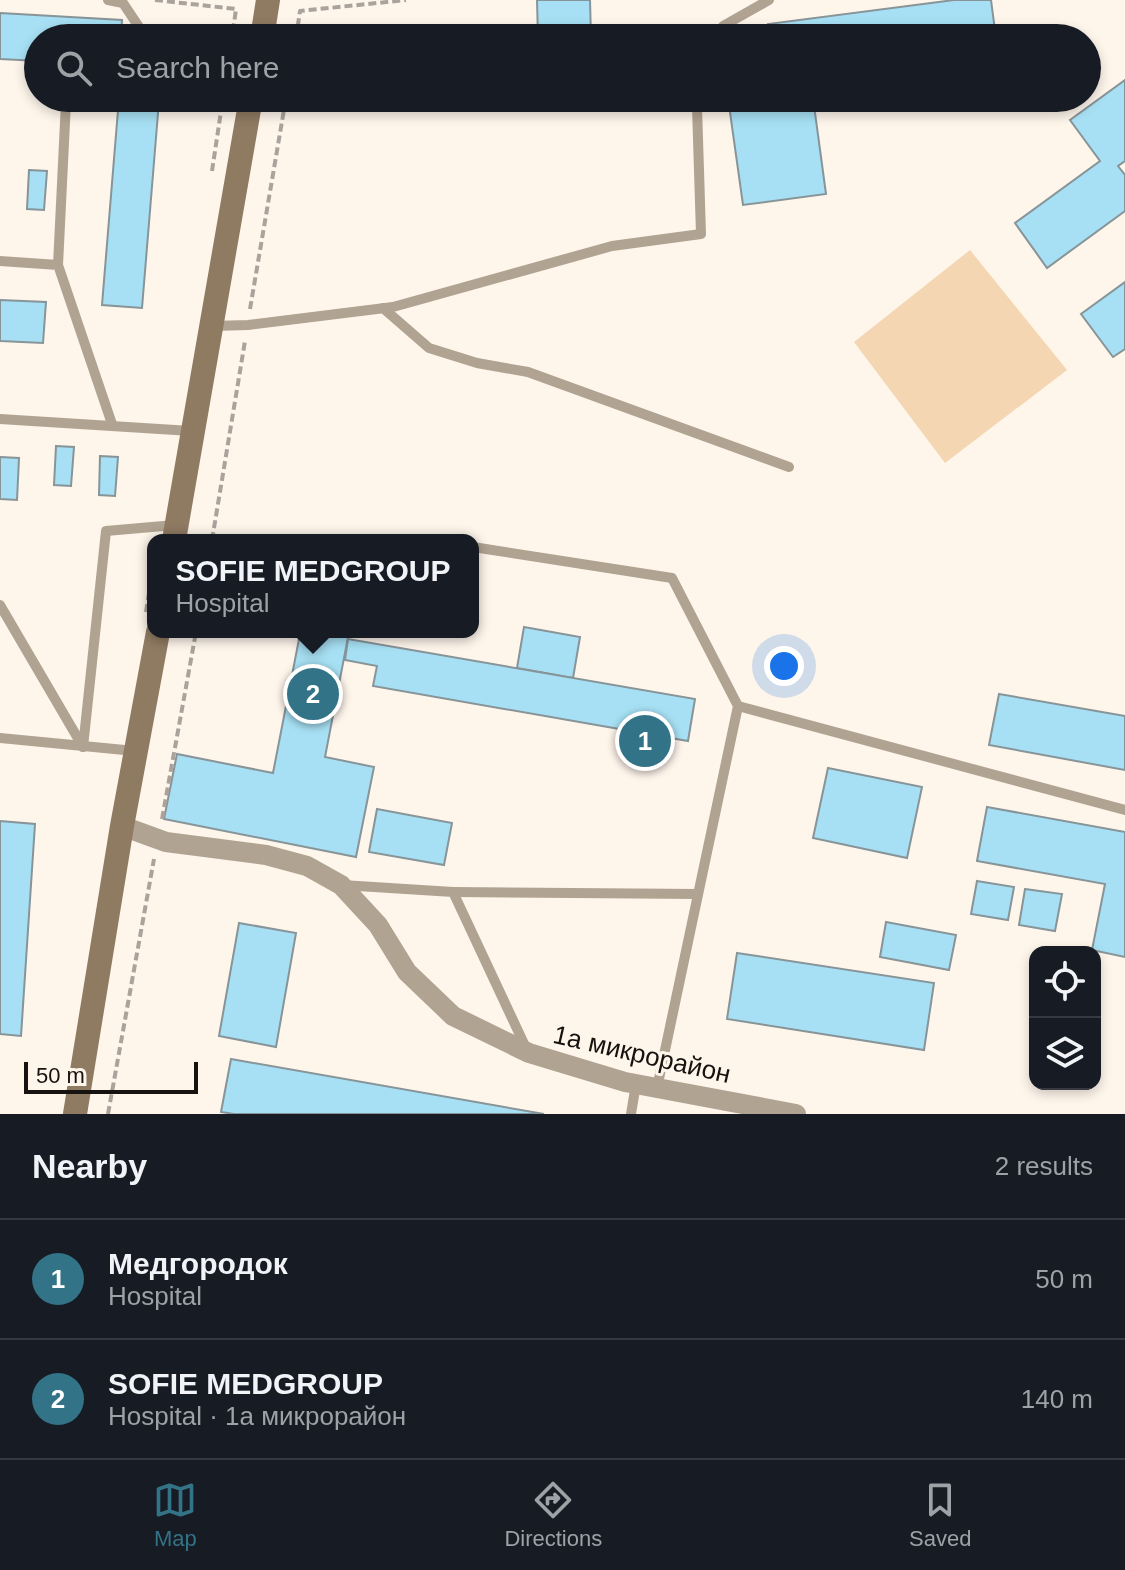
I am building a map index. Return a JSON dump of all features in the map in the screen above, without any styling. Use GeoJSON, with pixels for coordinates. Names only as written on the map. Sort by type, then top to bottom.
{"type":"FeatureCollection","features":[{"type":"Feature","properties":{"kind":"street"},"geometry":{"type":"LineString","coordinates":[[264,24],[268,0]]}},
{"type":"Feature","properties":{"kind":"street"},"geometry":{"type":"LineString","coordinates":[[175,532],[249,112]]}},
{"type":"Feature","properties":{"kind":"street"},"geometry":{"type":"LineString","coordinates":[[75,1114],[122,826],[157,638]]}},
{"type":"Feature","properties":{"kind":"street","name":"1а микрорайон"},"geometry":{"type":"LineString","coordinates":[[122,826],[158,840],[266,855],[307,866],[341,885],[378,925],[407,972],[453,1016],[529,1053],[636,1084],[796,1114]]}},
{"type":"Feature","properties":{"kind":"lane"},"geometry":{"type":"LineString","coordinates":[[108,0],[123,3],[137,24]]}},
{"type":"Feature","properties":{"kind":"lane"},"geometry":{"type":"LineString","coordinates":[[727,24],[769,0]]}},
{"type":"Feature","properties":{"kind":"lane"},"geometry":{"type":"LineString","coordinates":[[66,112],[58,265],[112,424]]}},
{"type":"Feature","properties":{"kind":"lane"},"geometry":{"type":"LineString","coordinates":[[212,326],[248,325],[383,308],[612,246],[701,234],[697,112]]}},
{"type":"Feature","properties":{"kind":"lane"},"geometry":{"type":"LineString","coordinates":[[0,261],[58,265]]}},
{"type":"Feature","properties":{"kind":"lane"},"geometry":{"type":"LineString","coordinates":[[383,308],[429,348],[477,363],[528,372],[789,467]]}},
{"type":"Feature","properties":{"kind":"lane"},"geometry":{"type":"LineString","coordinates":[[0,419],[193,431]]}},
{"type":"Feature","properties":{"kind":"lane"},"geometry":{"type":"LineString","coordinates":[[83,747],[106,531],[175,532]]}},
{"type":"Feature","properties":{"kind":"lane"},"geometry":{"type":"LineString","coordinates":[[479,548],[672,578],[738,706],[657,1088]]}},
{"type":"Feature","properties":{"kind":"lane"},"geometry":{"type":"LineString","coordinates":[[0,605],[83,747]]}},
{"type":"Feature","properties":{"kind":"lane"},"geometry":{"type":"LineString","coordinates":[[738,706],[1125,810]]}},
{"type":"Feature","properties":{"kind":"lane"},"geometry":{"type":"LineString","coordinates":[[0,738],[137,751]]}},
{"type":"Feature","properties":{"kind":"lane"},"geometry":{"type":"LineString","coordinates":[[341,885],[453,892],[698,894]]}},
{"type":"Feature","properties":{"kind":"lane"},"geometry":{"type":"LineString","coordinates":[[453,892],[529,1053]]}},
{"type":"Feature","properties":{"kind":"lane"},"geometry":{"type":"LineString","coordinates":[[631,1114],[636,1084]]}},
{"type":"Feature","properties":{"kind":"path"},"geometry":{"type":"LineString","coordinates":[[155,0],[236,9],[234,24]]}},
{"type":"Feature","properties":{"kind":"path"},"geometry":{"type":"LineString","coordinates":[[298,24],[300,11],[406,0]]}},
{"type":"Feature","properties":{"kind":"path"},"geometry":{"type":"LineString","coordinates":[[108,1114],[195,638]]}},
{"type":"Feature","properties":{"kind":"shaded area"},"geometry":{"type":"Polygon","coordinates":[[[970,250],[1067,370],[945,463],[854,342],[970,250]]]}},
{"type":"Feature","properties":{"kind":"building"},"geometry":{"type":"Polygon","coordinates":[[[537,0],[590,0],[591,24],[538,24],[537,0]]]}},
{"type":"Feature","properties":{"kind":"building"},"geometry":{"type":"Polygon","coordinates":[[[954,0],[991,0],[994,24],[768,24],[954,0]]]}},
{"type":"Feature","properties":{"kind":"building"},"geometry":{"type":"Polygon","coordinates":[[[0,13],[122,20],[122,24],[24,24],[24,60],[0,59],[0,13]]]}},
{"type":"Feature","properties":{"kind":"building"},"geometry":{"type":"Polygon","coordinates":[[[1125,80],[1125,161],[1118,166],[1125,175],[1125,211],[1047,268],[1015,223],[1100,161],[1070,120],[1081,112],[1101,112],[1101,97],[1125,80]]]}},
{"type":"Feature","properties":{"kind":"building"},"geometry":{"type":"Polygon","coordinates":[[[118,112],[158,112],[142,308],[102,305],[118,112]]]}},
{"type":"Feature","properties":{"kind":"building"},"geometry":{"type":"Polygon","coordinates":[[[730,112],[815,112],[826,194],[743,205],[730,112]]]}},
{"type":"Feature","properties":{"kind":"building"},"geometry":{"type":"Polygon","coordinates":[[[29,170],[47,171],[44,210],[27,209],[29,170]]]}},
{"type":"Feature","properties":{"kind":"building"},"geometry":{"type":"Polygon","coordinates":[[[1125,282],[1125,349],[1113,357],[1081,314],[1125,282]]]}},
{"type":"Feature","properties":{"kind":"building"},"geometry":{"type":"Polygon","coordinates":[[[0,300],[46,302],[43,343],[0,341],[0,300]]]}},
{"type":"Feature","properties":{"kind":"building"},"geometry":{"type":"Polygon","coordinates":[[[56,446],[74,447],[71,486],[54,485],[56,446]]]}},
{"type":"Feature","properties":{"kind":"building"},"geometry":{"type":"Polygon","coordinates":[[[100,456],[118,457],[115,496],[99,495],[100,456]]]}},
{"type":"Feature","properties":{"kind":"building"},"geometry":{"type":"Polygon","coordinates":[[[0,457],[19,458],[17,500],[0,499],[0,457]]]}},
{"type":"Feature","properties":{"kind":"building"},"geometry":{"type":"Polygon","coordinates":[[[524,627],[580,637],[573,678],[517,668],[524,627]]]}},
{"type":"Feature","properties":{"kind":"building"},"geometry":{"type":"Polygon","coordinates":[[[299,638],[348,638],[325,757],[374,767],[356,857],[164,819],[177,754],[273,773],[299,638]]]}},
{"type":"Feature","properties":{"kind":"building"},"geometry":{"type":"Polygon","coordinates":[[[348,639],[695,699],[688,741],[373,686],[377,666],[345,660],[348,639]]]}},
{"type":"Feature","properties":{"kind":"building"},"geometry":{"type":"Polygon","coordinates":[[[999,694],[1125,716],[1125,770],[989,745],[999,694]]]}},
{"type":"Feature","properties":{"kind":"building"},"geometry":{"type":"Polygon","coordinates":[[[828,768],[922,787],[907,858],[813,838],[828,768]]]}},
{"type":"Feature","properties":{"kind":"building"},"geometry":{"type":"Polygon","coordinates":[[[987,807],[1125,832],[1125,957],[1101,952],[1101,946],[1093,946],[1105,884],[977,861],[987,807]]]}},
{"type":"Feature","properties":{"kind":"building"},"geometry":{"type":"Polygon","coordinates":[[[377,809],[452,823],[444,865],[369,852],[377,809]]]}},
{"type":"Feature","properties":{"kind":"building"},"geometry":{"type":"Polygon","coordinates":[[[0,821],[35,824],[21,1036],[0,1034],[0,821]]]}},
{"type":"Feature","properties":{"kind":"building"},"geometry":{"type":"Polygon","coordinates":[[[977,881],[1014,887],[1008,920],[971,914],[977,881]]]}},
{"type":"Feature","properties":{"kind":"building"},"geometry":{"type":"Polygon","coordinates":[[[1025,889],[1062,894],[1055,931],[1019,925],[1025,889]]]}},
{"type":"Feature","properties":{"kind":"building"},"geometry":{"type":"Polygon","coordinates":[[[886,922],[956,935],[949,970],[880,957],[886,922]]]}},
{"type":"Feature","properties":{"kind":"building"},"geometry":{"type":"Polygon","coordinates":[[[239,923],[296,933],[276,1047],[219,1036],[239,923]]]}},
{"type":"Feature","properties":{"kind":"building"},"geometry":{"type":"Polygon","coordinates":[[[737,953],[934,983],[924,1050],[727,1019],[737,953]]]}},
{"type":"Feature","properties":{"kind":"building"},"geometry":{"type":"Polygon","coordinates":[[[231,1059],[544,1114],[221,1112],[231,1059]]]}},
{"type":"Feature","properties":{"kind":"place","name":"SOFIE MEDGROUP"},"geometry":{"type":"Point","coordinates":[313,694]}},
{"type":"Feature","properties":{"kind":"place","name":"Медгородок"},"geometry":{"type":"Point","coordinates":[645,741]}}]}
